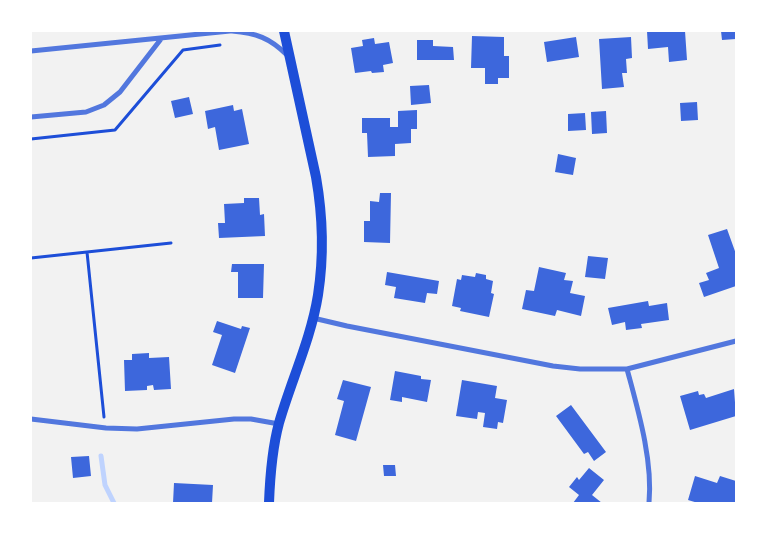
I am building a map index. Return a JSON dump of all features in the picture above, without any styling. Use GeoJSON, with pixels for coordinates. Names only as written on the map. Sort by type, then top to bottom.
{"type":"FeatureCollection","features":[{"type":"Feature","properties":{"kind":"main road"},"geometry":{"type":"LineString","coordinates":[[269,503],[271,468],[279,424],[313,318],[318,296],[322,250],[320,201],[284,31]]}},
{"type":"Feature","properties":{"kind":"street"},"geometry":{"type":"LineString","coordinates":[[31,50],[231,31],[261,36],[271,41],[289,57]]}},
{"type":"Feature","properties":{"kind":"street"},"geometry":{"type":"LineString","coordinates":[[31,117],[86,112],[104,106],[120,92],[161,38]]}},
{"type":"Feature","properties":{"kind":"street"},"geometry":{"type":"LineString","coordinates":[[313,318],[553,366],[580,369],[627,369],[736,341]]}},
{"type":"Feature","properties":{"kind":"street"},"geometry":{"type":"LineString","coordinates":[[627,369],[646,454],[650,490],[649,503]]}},
{"type":"Feature","properties":{"kind":"street"},"geometry":{"type":"LineString","coordinates":[[31,419],[106,428],[158,428],[234,419],[251,419],[279,424]]}},
{"type":"Feature","properties":{"kind":"path"},"geometry":{"type":"LineString","coordinates":[[31,139],[115,130],[183,50],[222,45]]}},
{"type":"Feature","properties":{"kind":"path"},"geometry":{"type":"LineString","coordinates":[[31,258],[171,243]]}},
{"type":"Feature","properties":{"kind":"path"},"geometry":{"type":"LineString","coordinates":[[87,252],[106,428]]}},
{"type":"Feature","properties":{"kind":"building"},"geometry":{"type":"Polygon","coordinates":[[[647,31],[685,31],[687,60],[669,62],[668,47],[648,49],[647,31]]]}},
{"type":"Feature","properties":{"kind":"building"},"geometry":{"type":"Polygon","coordinates":[[[721,31],[736,31],[736,39],[722,40],[721,31]]]}},
{"type":"Feature","properties":{"kind":"building"},"geometry":{"type":"Polygon","coordinates":[[[472,36],[504,37],[504,56],[509,56],[509,78],[498,78],[498,84],[485,84],[485,68],[471,68],[472,36]]]}},
{"type":"Feature","properties":{"kind":"building"},"geometry":{"type":"Polygon","coordinates":[[[576,37],[579,57],[547,62],[544,42],[576,37]]]}},
{"type":"Feature","properties":{"kind":"building"},"geometry":{"type":"Polygon","coordinates":[[[631,37],[632,58],[626,59],[627,73],[622,73],[624,87],[602,89],[599,39],[631,37]]]}},
{"type":"Feature","properties":{"kind":"building"},"geometry":{"type":"Polygon","coordinates":[[[374,38],[375,44],[389,42],[393,63],[383,65],[384,72],[355,73],[351,48],[363,46],[362,40],[374,38]]]}},
{"type":"Feature","properties":{"kind":"building"},"geometry":{"type":"Polygon","coordinates":[[[417,40],[433,40],[433,46],[453,47],[454,60],[417,60],[417,40]]]}},
{"type":"Feature","properties":{"kind":"building"},"geometry":{"type":"Polygon","coordinates":[[[429,85],[431,103],[411,105],[410,86],[429,85]]]}},
{"type":"Feature","properties":{"kind":"building"},"geometry":{"type":"Polygon","coordinates":[[[189,97],[193,114],[175,118],[171,101],[189,97]]]}},
{"type":"Feature","properties":{"kind":"building"},"geometry":{"type":"Polygon","coordinates":[[[697,102],[698,120],[681,121],[680,103],[697,102]]]}},
{"type":"Feature","properties":{"kind":"building"},"geometry":{"type":"Polygon","coordinates":[[[233,105],[234,111],[242,109],[249,144],[219,150],[215,127],[208,129],[205,111],[233,105]]]}},
{"type":"Feature","properties":{"kind":"building"},"geometry":{"type":"Polygon","coordinates":[[[417,110],[417,129],[411,129],[411,143],[395,144],[395,156],[368,157],[367,133],[362,133],[362,118],[390,118],[390,127],[398,127],[398,111],[417,110]]]}},
{"type":"Feature","properties":{"kind":"building"},"geometry":{"type":"Polygon","coordinates":[[[606,111],[607,133],[592,134],[591,112],[606,111]]]}},
{"type":"Feature","properties":{"kind":"building"},"geometry":{"type":"Polygon","coordinates":[[[585,113],[586,130],[568,131],[568,114],[585,113]]]}},
{"type":"Feature","properties":{"kind":"building"},"geometry":{"type":"Polygon","coordinates":[[[558,154],[576,158],[573,175],[555,172],[558,154]]]}},
{"type":"Feature","properties":{"kind":"building"},"geometry":{"type":"Polygon","coordinates":[[[380,193],[391,193],[390,243],[364,242],[364,221],[370,221],[370,201],[379,202],[380,193]]]}},
{"type":"Feature","properties":{"kind":"building"},"geometry":{"type":"Polygon","coordinates":[[[244,198],[259,198],[260,215],[264,214],[265,236],[219,238],[218,223],[225,223],[224,204],[244,203],[244,198]]]}},
{"type":"Feature","properties":{"kind":"building"},"geometry":{"type":"Polygon","coordinates":[[[727,229],[736,254],[736,286],[704,297],[699,283],[709,280],[706,273],[719,268],[708,235],[727,229]]]}},
{"type":"Feature","properties":{"kind":"building"},"geometry":{"type":"Polygon","coordinates":[[[588,256],[608,258],[605,279],[585,277],[588,256]]]}},
{"type":"Feature","properties":{"kind":"building"},"geometry":{"type":"Polygon","coordinates":[[[232,264],[264,264],[263,298],[238,298],[238,272],[231,272],[232,264]]]}},
{"type":"Feature","properties":{"kind":"building"},"geometry":{"type":"Polygon","coordinates":[[[539,267],[566,273],[564,280],[573,281],[570,293],[585,296],[581,316],[557,310],[555,316],[522,309],[526,290],[534,291],[539,267]]]}},
{"type":"Feature","properties":{"kind":"building"},"geometry":{"type":"Polygon","coordinates":[[[387,272],[439,281],[437,294],[427,293],[425,303],[394,298],[396,287],[385,285],[387,272]]]}},
{"type":"Feature","properties":{"kind":"building"},"geometry":{"type":"Polygon","coordinates":[[[476,273],[486,275],[486,279],[493,281],[491,293],[494,294],[489,317],[460,311],[461,308],[452,306],[457,279],[461,280],[462,275],[475,277],[476,273]]]}},
{"type":"Feature","properties":{"kind":"building"},"geometry":{"type":"Polygon","coordinates":[[[648,301],[649,306],[667,303],[669,320],[641,324],[642,328],[626,330],[625,322],[612,325],[608,308],[648,301]]]}},
{"type":"Feature","properties":{"kind":"building"},"geometry":{"type":"Polygon","coordinates":[[[217,321],[241,329],[242,326],[250,328],[235,373],[212,365],[222,335],[213,332],[217,321]]]}},
{"type":"Feature","properties":{"kind":"building"},"geometry":{"type":"Polygon","coordinates":[[[149,353],[149,358],[169,357],[171,389],[154,390],[153,385],[147,386],[147,390],[125,391],[124,360],[132,360],[132,354],[149,353]]]}},
{"type":"Feature","properties":{"kind":"building"},"geometry":{"type":"Polygon","coordinates":[[[395,371],[431,380],[427,402],[402,397],[402,402],[390,400],[395,371]]]}},
{"type":"Feature","properties":{"kind":"building"},"geometry":{"type":"Polygon","coordinates":[[[343,380],[371,387],[356,441],[335,435],[344,401],[337,399],[343,380]]]}},
{"type":"Feature","properties":{"kind":"building"},"geometry":{"type":"Polygon","coordinates":[[[462,380],[497,386],[495,398],[507,400],[503,423],[498,422],[497,429],[483,427],[485,413],[478,412],[477,419],[456,416],[462,380]]]}},
{"type":"Feature","properties":{"kind":"building"},"geometry":{"type":"Polygon","coordinates":[[[734,389],[736,416],[690,430],[680,396],[698,391],[699,395],[704,394],[706,398],[734,389]]]}},
{"type":"Feature","properties":{"kind":"building"},"geometry":{"type":"Polygon","coordinates":[[[571,405],[606,452],[594,461],[588,452],[584,454],[556,416],[571,405]]]}},
{"type":"Feature","properties":{"kind":"building"},"geometry":{"type":"Polygon","coordinates":[[[89,456],[91,476],[73,478],[71,457],[89,456]]]}},
{"type":"Feature","properties":{"kind":"building"},"geometry":{"type":"Polygon","coordinates":[[[383,465],[395,465],[396,476],[384,476],[383,465]]]}},
{"type":"Feature","properties":{"kind":"building"},"geometry":{"type":"Polygon","coordinates":[[[589,468],[604,480],[592,495],[602,503],[573,503],[579,495],[569,487],[577,477],[579,480],[589,468]]]}},
{"type":"Feature","properties":{"kind":"building"},"geometry":{"type":"Polygon","coordinates":[[[695,476],[717,483],[720,476],[736,481],[736,503],[698,503],[688,500],[695,476]]]}},
{"type":"Feature","properties":{"kind":"building"},"geometry":{"type":"Polygon","coordinates":[[[174,483],[213,485],[212,503],[173,503],[174,483]]]}},
{"type":"Feature","properties":{"kind":"waterway"},"geometry":{"type":"LineString","coordinates":[[101,456],[105,485],[114,503]]}}]}
